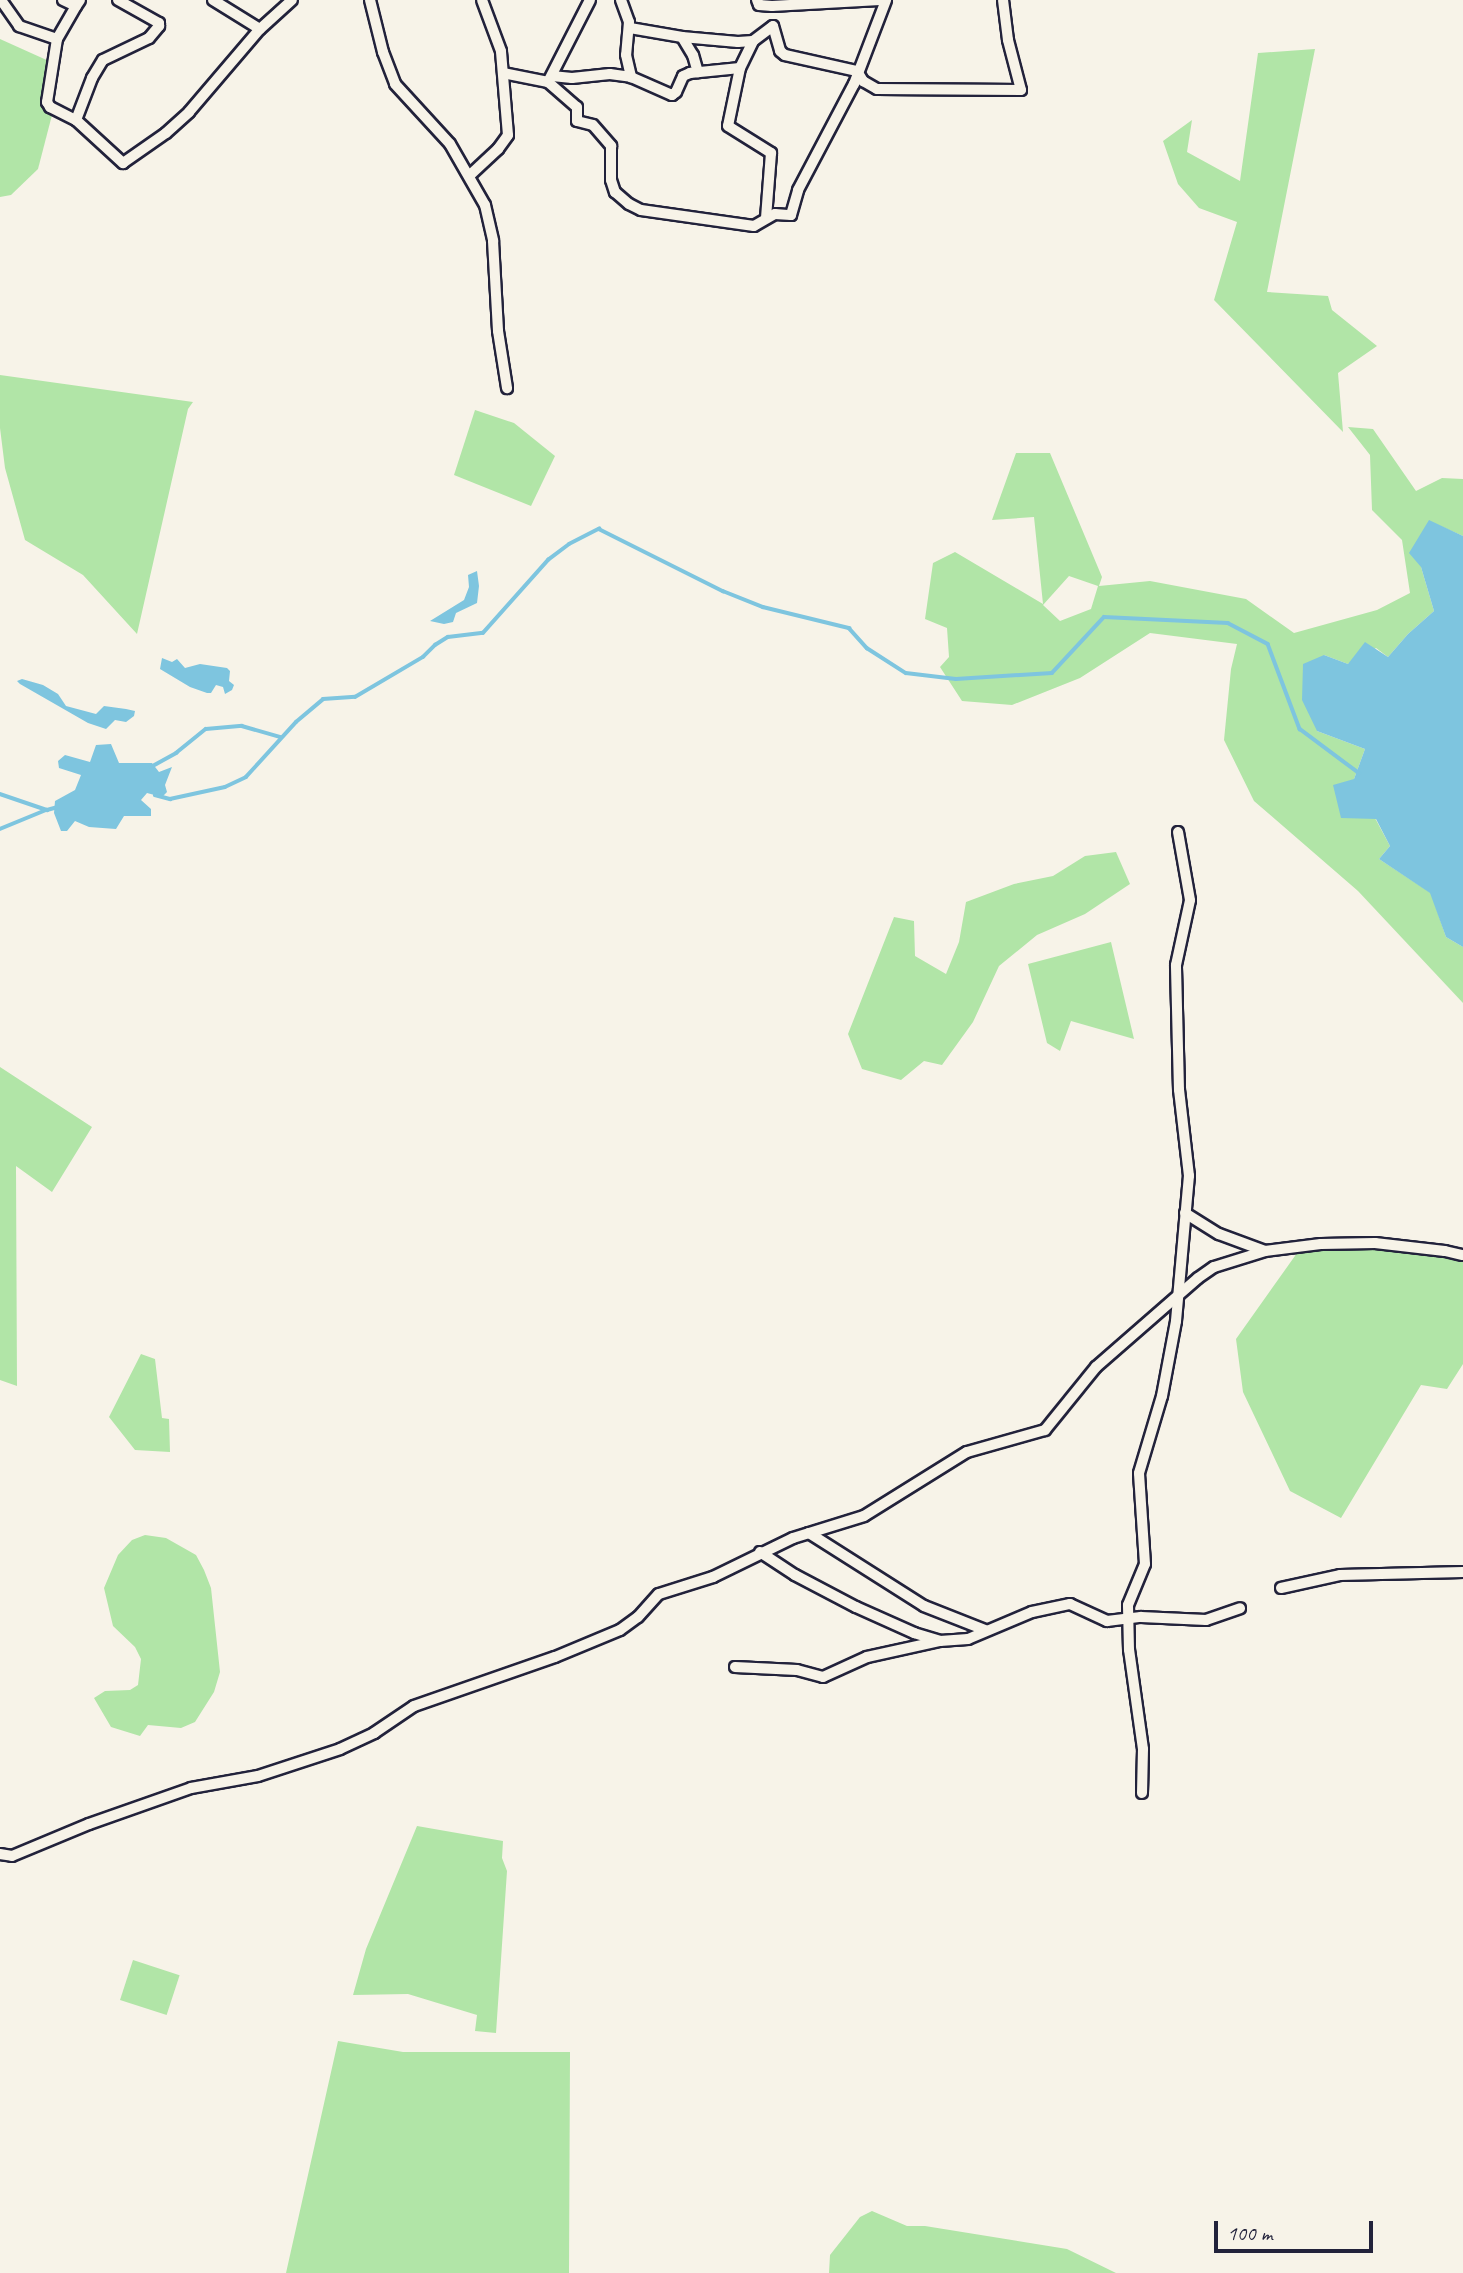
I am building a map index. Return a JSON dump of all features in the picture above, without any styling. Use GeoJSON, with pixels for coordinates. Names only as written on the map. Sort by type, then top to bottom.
{"type":"FeatureCollection","features":[{"type":"Feature","properties":{"kind":"street"},"geometry":{"type":"LineString","coordinates":[[1,0],[19,26],[57,39]]}},
{"type":"Feature","properties":{"kind":"street"},"geometry":{"type":"LineString","coordinates":[[63,0],[78,3],[57,39],[47,102],[50,107],[76,120],[123,163],[166,133],[189,112],[260,29],[292,0]]}},
{"type":"Feature","properties":{"kind":"street"},"geometry":{"type":"LineString","coordinates":[[76,120],[92,78],[103,60],[149,38],[159,26],[159,23],[118,0]]}},
{"type":"Feature","properties":{"kind":"street"},"geometry":{"type":"LineString","coordinates":[[213,0],[260,29]]}},
{"type":"Feature","properties":{"kind":"street"},"geometry":{"type":"LineString","coordinates":[[370,0],[383,52],[395,84],[450,144],[485,205],[494,241],[498,331],[507,388]]}},
{"type":"Feature","properties":{"kind":"street"},"geometry":{"type":"LineString","coordinates":[[470,176],[498,149],[508,135],[501,51],[482,0]]}},
{"type":"Feature","properties":{"kind":"street"},"geometry":{"type":"LineString","coordinates":[[550,79],[590,0]]}},
{"type":"Feature","properties":{"kind":"street"},"geometry":{"type":"LineString","coordinates":[[621,0],[630,28],[626,55],[631,77]]}},
{"type":"Feature","properties":{"kind":"street"},"geometry":{"type":"LineString","coordinates":[[757,0],[759,5],[810,6],[834,1],[880,0]]}},
{"type":"Feature","properties":{"kind":"street"},"geometry":{"type":"LineString","coordinates":[[550,79],[577,107],[577,121],[593,125],[611,146],[611,180],[615,192],[629,204],[641,210],[678,213],[748,228],[775,214],[791,215],[798,190],[832,130],[886,0]]}},
{"type":"Feature","properties":{"kind":"street"},"geometry":{"type":"LineString","coordinates":[[766,218],[771,153],[728,127],[740,68],[752,41],[773,26],[780,51],[785,55],[857,71],[863,82],[877,89],[1021,90],[1008,40],[1003,0]]}},
{"type":"Feature","properties":{"kind":"street"},"geometry":{"type":"LineString","coordinates":[[630,28],[682,37],[752,41]]}},
{"type":"Feature","properties":{"kind":"street"},"geometry":{"type":"LineString","coordinates":[[682,37],[693,55],[698,72]]}},
{"type":"Feature","properties":{"kind":"street"},"geometry":{"type":"LineString","coordinates":[[503,73],[550,79],[610,74],[631,77],[672,95],[683,76],[740,68]]}},
{"type":"Feature","properties":{"kind":"street"},"geometry":{"type":"LineString","coordinates":[[1142,1794],[1143,1749],[1129,1650],[1128,1605],[1145,1564],[1140,1468],[1165,1381],[1180,1293],[1189,1176],[1180,1090],[1176,965],[1190,900],[1178,832]]}},
{"type":"Feature","properties":{"kind":"street"},"geometry":{"type":"LineString","coordinates":[[1185,1213],[1219,1234],[1265,1251]]}},
{"type":"Feature","properties":{"kind":"street"},"geometry":{"type":"LineString","coordinates":[[0,1854],[12,1856],[89,1824],[191,1788],[258,1776],[340,1749],[374,1733],[414,1706],[555,1657],[620,1630],[638,1617],[659,1594],[713,1577],[760,1552],[809,1533],[864,1516],[967,1452],[1045,1430],[1096,1367],[1180,1293],[1214,1267],[1265,1251],[1321,1244],[1375,1243],[1463,1255]]}},
{"type":"Feature","properties":{"kind":"street"},"geometry":{"type":"LineString","coordinates":[[809,1533],[923,1606],[985,1630]]}},
{"type":"Feature","properties":{"kind":"street"},"geometry":{"type":"LineString","coordinates":[[760,1552],[795,1575],[856,1607],[914,1633],[940,1641]]}},
{"type":"Feature","properties":{"kind":"street"},"geometry":{"type":"LineString","coordinates":[[1280,1588],[1340,1575],[1463,1572]]}},
{"type":"Feature","properties":{"kind":"street"},"geometry":{"type":"LineString","coordinates":[[735,1667],[797,1670],[823,1677],[867,1657],[940,1641],[968,1639],[1031,1612],[1070,1604],[1077,1605],[1102,1620],[1206,1620],[1240,1608]]}},
{"type":"Feature","properties":{"kind":"green space"},"geometry":{"type":"Polygon","coordinates":[[[0,39],[51,62],[52,115],[38,169],[11,195],[0,197],[0,39]]]}},
{"type":"Feature","properties":{"kind":"green space"},"geometry":{"type":"Polygon","coordinates":[[[1315,49],[1267,292],[1328,296],[1332,310],[1377,346],[1338,373],[1343,432],[1214,300],[1237,222],[1199,208],[1178,184],[1163,141],[1192,120],[1187,152],[1240,181],[1258,53],[1315,49]]]}},
{"type":"Feature","properties":{"kind":"green space"},"geometry":{"type":"Polygon","coordinates":[[[0,375],[193,402],[188,409],[137,634],[83,575],[25,540],[5,468],[0,428],[0,375]]]}},
{"type":"Feature","properties":{"kind":"green space"},"geometry":{"type":"Polygon","coordinates":[[[475,410],[514,423],[555,456],[531,506],[454,475],[475,410]]]}},
{"type":"Feature","properties":{"kind":"green space"},"geometry":{"type":"Polygon","coordinates":[[[1348,427],[1373,429],[1416,491],[1442,478],[1463,479],[1463,536],[1429,521],[1421,567],[1434,611],[1408,634],[1388,657],[1376,648],[1348,664],[1324,655],[1317,731],[1365,749],[1354,779],[1390,846],[1379,859],[1431,893],[1446,937],[1463,947],[1463,1003],[1358,891],[1254,801],[1224,740],[1231,669],[1237,644],[1150,633],[1080,678],[1012,705],[962,701],[940,667],[949,657],[947,628],[925,619],[933,563],[955,552],[1043,604],[1034,517],[992,520],[1016,453],[1050,453],[1102,577],[1099,586],[1150,581],[1246,599],[1294,633],[1377,610],[1410,593],[1402,540],[1372,510],[1370,455],[1348,427]],[[1069,576],[1043,605],[1060,621],[1091,609],[1098,586],[1069,576]]]}},
{"type":"Feature","properties":{"kind":"green space"},"geometry":{"type":"Polygon","coordinates":[[[1116,852],[1130,884],[1085,914],[1037,935],[999,966],[973,1022],[942,1065],[924,1061],[901,1080],[862,1069],[848,1034],[894,917],[914,921],[915,956],[946,974],[959,942],[966,902],[1014,884],[1053,876],[1085,856],[1116,852]]]}},
{"type":"Feature","properties":{"kind":"green space"},"geometry":{"type":"Polygon","coordinates":[[[1111,942],[1134,1039],[1071,1021],[1060,1051],[1047,1043],[1028,964],[1111,942]]]}},
{"type":"Feature","properties":{"kind":"green space"},"geometry":{"type":"Polygon","coordinates":[[[0,1067],[92,1127],[52,1192],[16,1166],[17,1386],[0,1380],[0,1067]]]}},
{"type":"Feature","properties":{"kind":"green space"},"geometry":{"type":"Polygon","coordinates":[[[1406,1245],[1463,1261],[1463,1364],[1447,1389],[1421,1385],[1341,1518],[1290,1491],[1243,1392],[1236,1339],[1302,1246],[1406,1245]]]}},
{"type":"Feature","properties":{"kind":"green space"},"geometry":{"type":"Polygon","coordinates":[[[141,1354],[155,1359],[162,1418],[169,1419],[170,1452],[135,1450],[109,1417],[141,1354]]]}},
{"type":"Feature","properties":{"kind":"green space"},"geometry":{"type":"Polygon","coordinates":[[[145,1535],[166,1538],[196,1555],[211,1588],[220,1672],[214,1692],[195,1722],[181,1728],[148,1725],[140,1736],[111,1727],[94,1698],[105,1691],[130,1690],[138,1685],[141,1659],[135,1647],[113,1626],[104,1588],[118,1555],[132,1540],[145,1535]]]}},
{"type":"Feature","properties":{"kind":"green space"},"geometry":{"type":"Polygon","coordinates":[[[417,1826],[503,1841],[502,1858],[507,1871],[496,2033],[475,2031],[477,2015],[408,1994],[353,1995],[366,1949],[417,1826]]]}},
{"type":"Feature","properties":{"kind":"green space"},"geometry":{"type":"Polygon","coordinates":[[[133,1960],[180,1975],[167,2015],[120,2000],[133,1960]]]}},
{"type":"Feature","properties":{"kind":"green space"},"geometry":{"type":"Polygon","coordinates":[[[338,2041],[403,2052],[570,2052],[569,2273],[286,2273],[338,2041]]]}},
{"type":"Feature","properties":{"kind":"green space"},"geometry":{"type":"Polygon","coordinates":[[[872,2211],[907,2226],[925,2226],[1067,2249],[1116,2273],[829,2273],[830,2255],[860,2217],[872,2211]]]}},
{"type":"Feature","properties":{"kind":"water"},"geometry":{"type":"Polygon","coordinates":[[[1429,520],[1463,536],[1463,947],[1446,937],[1430,893],[1379,859],[1390,846],[1376,819],[1341,818],[1333,785],[1354,779],[1365,749],[1317,731],[1302,700],[1303,664],[1324,655],[1348,664],[1365,642],[1388,657],[1408,634],[1434,611],[1421,567],[1409,553],[1429,520]]]}},
{"type":"Feature","properties":{"kind":"water"},"geometry":{"type":"Polygon","coordinates":[[[477,571],[477,603],[456,613],[453,622],[444,624],[430,621],[464,600],[469,587],[468,575],[477,571]]]}},
{"type":"Feature","properties":{"kind":"water"},"geometry":{"type":"Polygon","coordinates":[[[162,658],[172,662],[177,659],[185,668],[200,664],[227,668],[230,671],[229,681],[234,685],[232,690],[225,694],[223,687],[216,685],[211,693],[207,693],[190,687],[160,669],[162,658]]]}},
{"type":"Feature","properties":{"kind":"water"},"geometry":{"type":"Polygon","coordinates":[[[22,679],[43,685],[58,694],[66,706],[96,714],[104,706],[126,709],[135,711],[134,716],[126,722],[115,720],[106,729],[88,723],[17,681],[22,679]]]}},
{"type":"Feature","properties":{"kind":"water"},"geometry":{"type":"Polygon","coordinates":[[[111,744],[119,763],[152,763],[159,772],[172,767],[165,785],[167,792],[162,797],[147,793],[141,800],[151,809],[151,816],[124,816],[116,829],[89,827],[75,821],[67,831],[61,831],[54,813],[55,801],[75,790],[81,775],[59,768],[58,761],[65,755],[90,762],[96,745],[111,744]]]}},
{"type":"Feature","properties":{"kind":"waterway"},"geometry":{"type":"LineString","coordinates":[[155,795],[170,799],[225,787],[246,777],[296,722],[323,699],[355,697],[423,657],[448,637],[483,633],[548,560],[569,544],[599,529],[723,591],[763,607],[849,628],[867,648],[906,673],[956,679],[1052,673],[1104,617],[1228,623],[1268,644],[1300,729],[1359,773]]}},
{"type":"Feature","properties":{"kind":"waterway"},"geometry":{"type":"LineString","coordinates":[[151,767],[176,753],[206,729],[242,726],[280,737]]}},
{"type":"Feature","properties":{"kind":"waterway"},"geometry":{"type":"LineString","coordinates":[[0,794],[47,810],[58,807]]}},
{"type":"Feature","properties":{"kind":"waterway"},"geometry":{"type":"LineString","coordinates":[[0,829],[46,810]]}}]}
